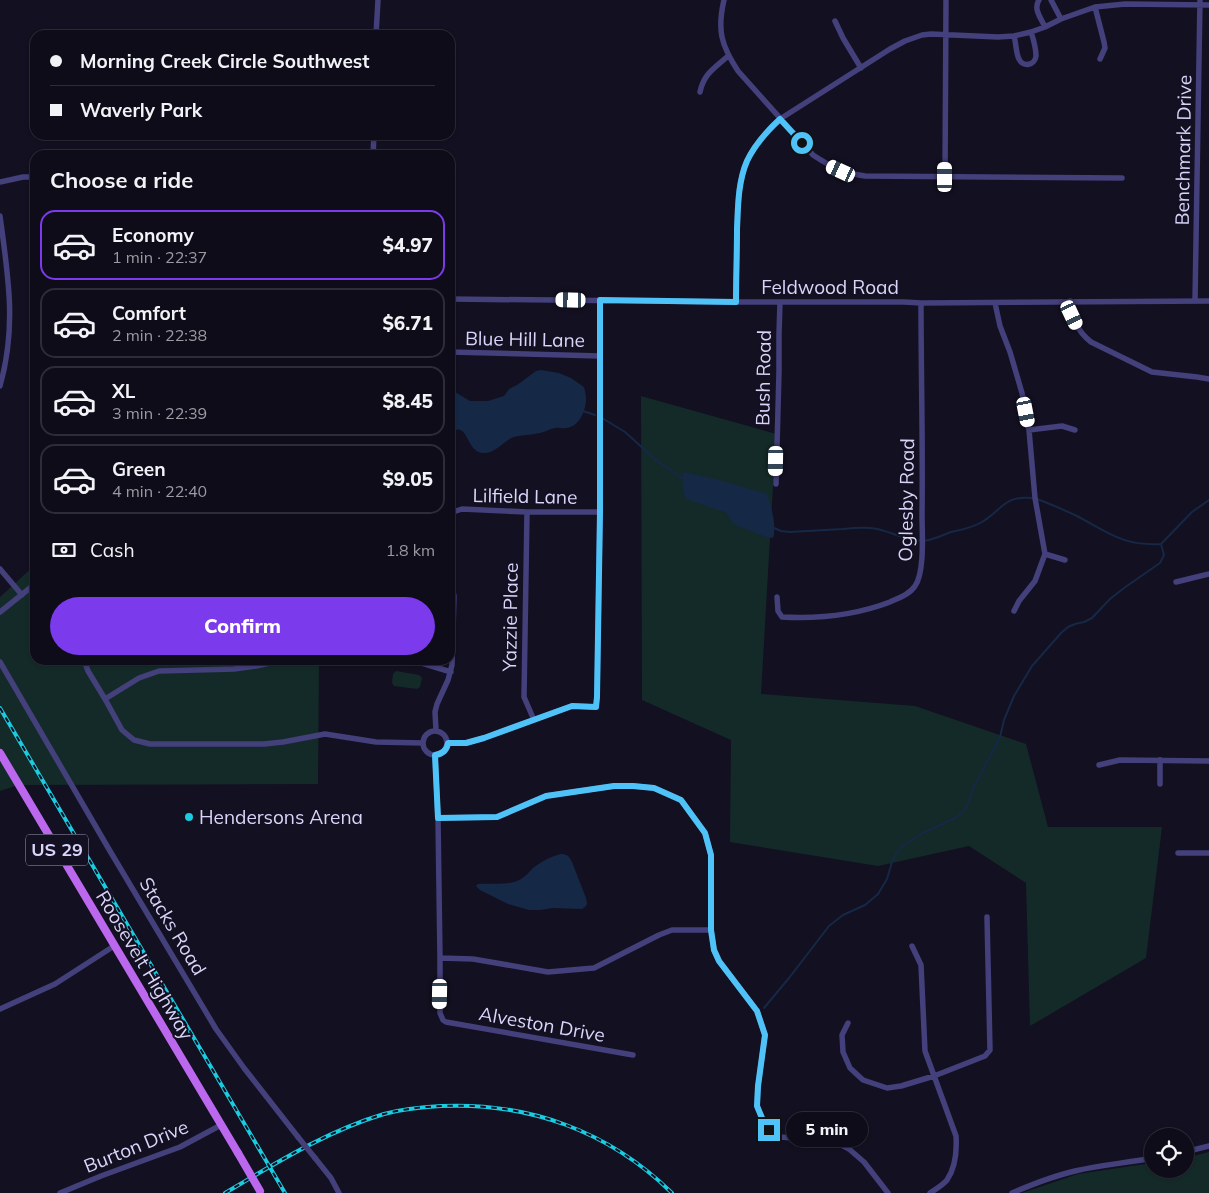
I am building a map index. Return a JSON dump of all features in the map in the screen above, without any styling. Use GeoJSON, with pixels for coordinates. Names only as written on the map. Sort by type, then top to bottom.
{"type":"FeatureCollection","features":[{"type":"Feature","properties":{"kind":"main road","name":"Roosevelt Highway"},"geometry":{"type":"LineString","coordinates":[[0,753],[261,1192]]}},
{"type":"Feature","properties":{"kind":"street"},"geometry":{"type":"LineString","coordinates":[[376,30],[378,0]]}},
{"type":"Feature","properties":{"kind":"street"},"geometry":{"type":"LineString","coordinates":[[724,0],[720,25],[724,46],[738,71],[813,155],[841,171],[865,176],[1122,178]]}},
{"type":"Feature","properties":{"kind":"street"},"geometry":{"type":"LineString","coordinates":[[945,177],[946,0]]}},
{"type":"Feature","properties":{"kind":"street"},"geometry":{"type":"LineString","coordinates":[[1038,0],[1036,8],[1045,27]]}},
{"type":"Feature","properties":{"kind":"street"},"geometry":{"type":"LineString","coordinates":[[1051,0],[1061,19]]}},
{"type":"Feature","properties":{"kind":"street"},"geometry":{"type":"LineString","coordinates":[[736,302],[738,201],[741,180],[747,162],[755,147],[766,132],[780,119],[890,49],[914,38],[931,34],[1014,36],[1045,27],[1095,7],[1125,4],[1200,2],[1209,5]]}},
{"type":"Feature","properties":{"kind":"street","name":"Benchmark Drive"},"geometry":{"type":"LineString","coordinates":[[1195,301],[1200,2]]}},
{"type":"Feature","properties":{"kind":"street"},"geometry":{"type":"LineString","coordinates":[[1095,7],[1105,48],[1100,59]]}},
{"type":"Feature","properties":{"kind":"street"},"geometry":{"type":"LineString","coordinates":[[835,21],[861,68]]}},
{"type":"Feature","properties":{"kind":"street"},"geometry":{"type":"LineString","coordinates":[[1014,36],[1019,60],[1023,64],[1028,65],[1033,62],[1036,56],[1031,32]]}},
{"type":"Feature","properties":{"kind":"street"},"geometry":{"type":"LineString","coordinates":[[700,92],[702,82],[707,74],[728,56]]}},
{"type":"Feature","properties":{"kind":"street"},"geometry":{"type":"LineString","coordinates":[[0,182],[30,177]]}},
{"type":"Feature","properties":{"kind":"street"},"geometry":{"type":"LineString","coordinates":[[0,216],[10,289],[10,323],[8,349],[0,386]]}},
{"type":"Feature","properties":{"kind":"street","name":"Feldwood Road"},"geometry":{"type":"LineString","coordinates":[[455,298],[921,303],[1209,301]]}},
{"type":"Feature","properties":{"kind":"street"},"geometry":{"type":"LineString","coordinates":[[448,743],[466,743],[484,738],[572,706],[596,707],[600,512],[600,300]]}},
{"type":"Feature","properties":{"kind":"street"},"geometry":{"type":"LineString","coordinates":[[1070,301],[1072,315],[1078,329],[1091,342],[1152,372],[1209,380]]}},
{"type":"Feature","properties":{"kind":"street","name":"Bush Road"},"geometry":{"type":"LineString","coordinates":[[776,484],[780,302]]}},
{"type":"Feature","properties":{"kind":"street","name":"Oglesby Road"},"geometry":{"type":"LineString","coordinates":[[777,597],[778,611],[782,617],[833,616],[872,609],[898,599],[915,586],[919,578],[922,555],[921,303]]}},
{"type":"Feature","properties":{"kind":"street"},"geometry":{"type":"LineString","coordinates":[[995,303],[1000,326],[1022,393],[1029,430],[1035,498],[1045,554],[1035,581],[1014,610]]}},
{"type":"Feature","properties":{"kind":"street","name":"Blue Hill Lane"},"geometry":{"type":"LineString","coordinates":[[455,352],[600,356]]}},
{"type":"Feature","properties":{"kind":"street"},"geometry":{"type":"LineString","coordinates":[[1029,430],[1062,426],[1075,430]]}},
{"type":"Feature","properties":{"kind":"street","name":"Lilfield Lane"},"geometry":{"type":"LineString","coordinates":[[455,512],[462,510],[600,512]]}},
{"type":"Feature","properties":{"kind":"street","name":"Yazzie Place"},"geometry":{"type":"LineString","coordinates":[[527,512],[524,697],[534,720]]}},
{"type":"Feature","properties":{"kind":"street"},"geometry":{"type":"LineString","coordinates":[[1045,554],[1065,560]]}},
{"type":"Feature","properties":{"kind":"street"},"geometry":{"type":"LineString","coordinates":[[0,569],[22,595]]}},
{"type":"Feature","properties":{"kind":"street"},"geometry":{"type":"LineString","coordinates":[[1176,582],[1209,574]]}},
{"type":"Feature","properties":{"kind":"street"},"geometry":{"type":"LineString","coordinates":[[0,612],[30,588]]}},
{"type":"Feature","properties":{"kind":"street","name":"Stacks Road"},"geometry":{"type":"LineString","coordinates":[[0,662],[110,852],[216,1029],[244,1068],[331,1178],[339,1193]]}},
{"type":"Feature","properties":{"kind":"street"},"geometry":{"type":"LineString","coordinates":[[86,665],[122,730],[134,740],[150,744],[264,744],[325,734],[376,742],[423,742]]}},
{"type":"Feature","properties":{"kind":"street"},"geometry":{"type":"LineString","coordinates":[[105,699],[139,678],[159,671],[234,669],[261,665]]}},
{"type":"Feature","properties":{"kind":"street"},"geometry":{"type":"LineString","coordinates":[[428,665],[451,672]]}},
{"type":"Feature","properties":{"kind":"street"},"geometry":{"type":"LineString","coordinates":[[436,730],[435,712],[452,665]]}},
{"type":"Feature","properties":{"kind":"street"},"geometry":{"type":"LineString","coordinates":[[436,730],[443,733],[448,743],[444,752],[438,755],[429,753],[423,742],[425,735],[436,730]]}},
{"type":"Feature","properties":{"kind":"street","name":"Alveston Drive"},"geometry":{"type":"LineString","coordinates":[[435,755],[438,818],[440,1013],[443,1020],[633,1055]]}},
{"type":"Feature","properties":{"kind":"street"},"geometry":{"type":"LineString","coordinates":[[1099,765],[1120,760],[1209,761]]}},
{"type":"Feature","properties":{"kind":"street"},"geometry":{"type":"LineString","coordinates":[[1160,760],[1160,784]]}},
{"type":"Feature","properties":{"kind":"street"},"geometry":{"type":"LineString","coordinates":[[438,818],[497,817],[546,796],[614,786],[654,788],[681,800],[705,833],[711,855],[711,930],[714,950],[719,961],[757,1011],[765,1035],[757,1106],[762,1118],[769,1130],[781,1137],[836,1142],[849,1149],[864,1162],[888,1193]]}},
{"type":"Feature","properties":{"kind":"street"},"geometry":{"type":"LineString","coordinates":[[1178,853],[1209,853]]}},
{"type":"Feature","properties":{"kind":"street"},"geometry":{"type":"LineString","coordinates":[[848,1023],[842,1035],[843,1052],[850,1068],[863,1080],[887,1088],[901,1086],[934,1076],[985,1056],[990,1050],[987,918]]}},
{"type":"Feature","properties":{"kind":"street"},"geometry":{"type":"LineString","coordinates":[[440,958],[472,960],[548,972],[594,968],[672,930],[711,930]]}},
{"type":"Feature","properties":{"kind":"street"},"geometry":{"type":"LineString","coordinates":[[0,1009],[55,984],[114,946]]}},
{"type":"Feature","properties":{"kind":"street"},"geometry":{"type":"LineString","coordinates":[[912,946],[921,966],[925,1051],[956,1136],[955,1164],[946,1180],[930,1193]]}},
{"type":"Feature","properties":{"kind":"street","name":"Burton Drive"},"geometry":{"type":"LineString","coordinates":[[60,1193],[101,1176],[180,1148],[221,1125]]}},
{"type":"Feature","properties":{"kind":"street"},"geometry":{"type":"LineString","coordinates":[[1194,1150],[1209,1146]]}},
{"type":"Feature","properties":{"kind":"street"},"geometry":{"type":"LineString","coordinates":[[1012,1193],[1037,1182],[1068,1172],[1144,1159]]}},
{"type":"Feature","properties":{"kind":"green space"},"geometry":{"type":"Polygon","coordinates":[[[641,396],[776,434],[761,694],[915,706],[1026,744],[1048,827],[1162,827],[1146,958],[1030,1026],[1026,883],[969,846],[878,866],[730,842],[731,740],[642,700],[641,396]]]}},
{"type":"Feature","properties":{"kind":"green space"},"geometry":{"type":"Polygon","coordinates":[[[30,570],[30,665],[319,665],[318,784],[18,785],[0,791],[0,597],[30,570]]]}},
{"type":"Feature","properties":{"kind":"green space"},"geometry":{"type":"Polygon","coordinates":[[[396,671],[419,675],[422,678],[420,687],[417,689],[394,686],[392,683],[393,674],[396,671]]]}},
{"type":"Feature","properties":{"kind":"green space"},"geometry":{"type":"Polygon","coordinates":[[[1209,1152],[1209,1193],[1022,1193],[1078,1174],[1144,1164],[1144,1178],[1194,1178],[1194,1156],[1209,1152]]]}},
{"type":"Feature","properties":{"kind":"water"},"geometry":{"type":"Polygon","coordinates":[[[536,371],[559,373],[571,378],[584,387],[586,404],[581,418],[575,425],[514,437],[487,453],[477,451],[461,430],[455,430],[455,392],[470,401],[488,401],[504,396],[509,389],[536,371]]]}},
{"type":"Feature","properties":{"kind":"water"},"geometry":{"type":"Polygon","coordinates":[[[683,472],[767,494],[774,522],[773,538],[734,524],[725,512],[686,499],[683,489],[683,472]]]}},
{"type":"Feature","properties":{"kind":"water"},"geometry":{"type":"Polygon","coordinates":[[[561,854],[566,855],[571,860],[586,898],[587,904],[582,909],[553,908],[529,910],[508,904],[480,890],[476,886],[478,884],[517,881],[543,861],[561,854]]]}},
{"type":"Feature","properties":{"kind":"waterway"},"geometry":{"type":"LineString","coordinates":[[583,411],[595,415]]}},
{"type":"Feature","properties":{"kind":"waterway"},"geometry":{"type":"LineString","coordinates":[[602,418],[625,432],[656,460],[683,479]]}},
{"type":"Feature","properties":{"kind":"waterway"},"geometry":{"type":"LineString","coordinates":[[774,528],[790,532],[867,528],[921,541],[977,525],[1009,501],[1033,498]]}},
{"type":"Feature","properties":{"kind":"waterway"},"geometry":{"type":"LineString","coordinates":[[1037,499],[1077,516],[1126,541],[1148,544],[1161,544],[1192,512],[1209,500]]}},
{"type":"Feature","properties":{"kind":"waterway"},"geometry":{"type":"LineString","coordinates":[[764,1008],[829,926],[843,915],[865,905],[878,894],[901,847],[923,833],[962,813],[1000,737],[1004,720],[1014,696],[1032,666],[1068,627],[1092,618],[1110,599],[1160,563],[1164,555],[1161,544]]}},
{"type":"Feature","properties":{"kind":"railway"},"geometry":{"type":"LineString","coordinates":[[0,708],[285,1193]]}},
{"type":"Feature","properties":{"kind":"railway"},"geometry":{"type":"LineString","coordinates":[[225,1193],[263,1170],[342,1129],[391,1112],[441,1106],[505,1109],[536,1115],[565,1125],[594,1137],[622,1153],[648,1171],[672,1193]]}},
{"type":"Feature","properties":{"kind":"place","name":"Hendersons Arena"},"geometry":{"type":"Point","coordinates":[189,817]}},
{"type":"Feature","properties":{"kind":"route"},"geometry":{"type":"LineString","coordinates":[[769,1130],[757,1106],[765,1035],[757,1011],[733,981],[714,950],[711,930],[711,855],[705,833],[681,800],[654,788],[614,786],[546,796],[497,817],[438,818],[435,755],[444,752],[448,743],[466,743],[484,738],[572,706],[596,707],[600,512],[600,300],[736,302],[738,201],[741,180],[747,162],[766,132],[780,119],[802,143]]}}]}
